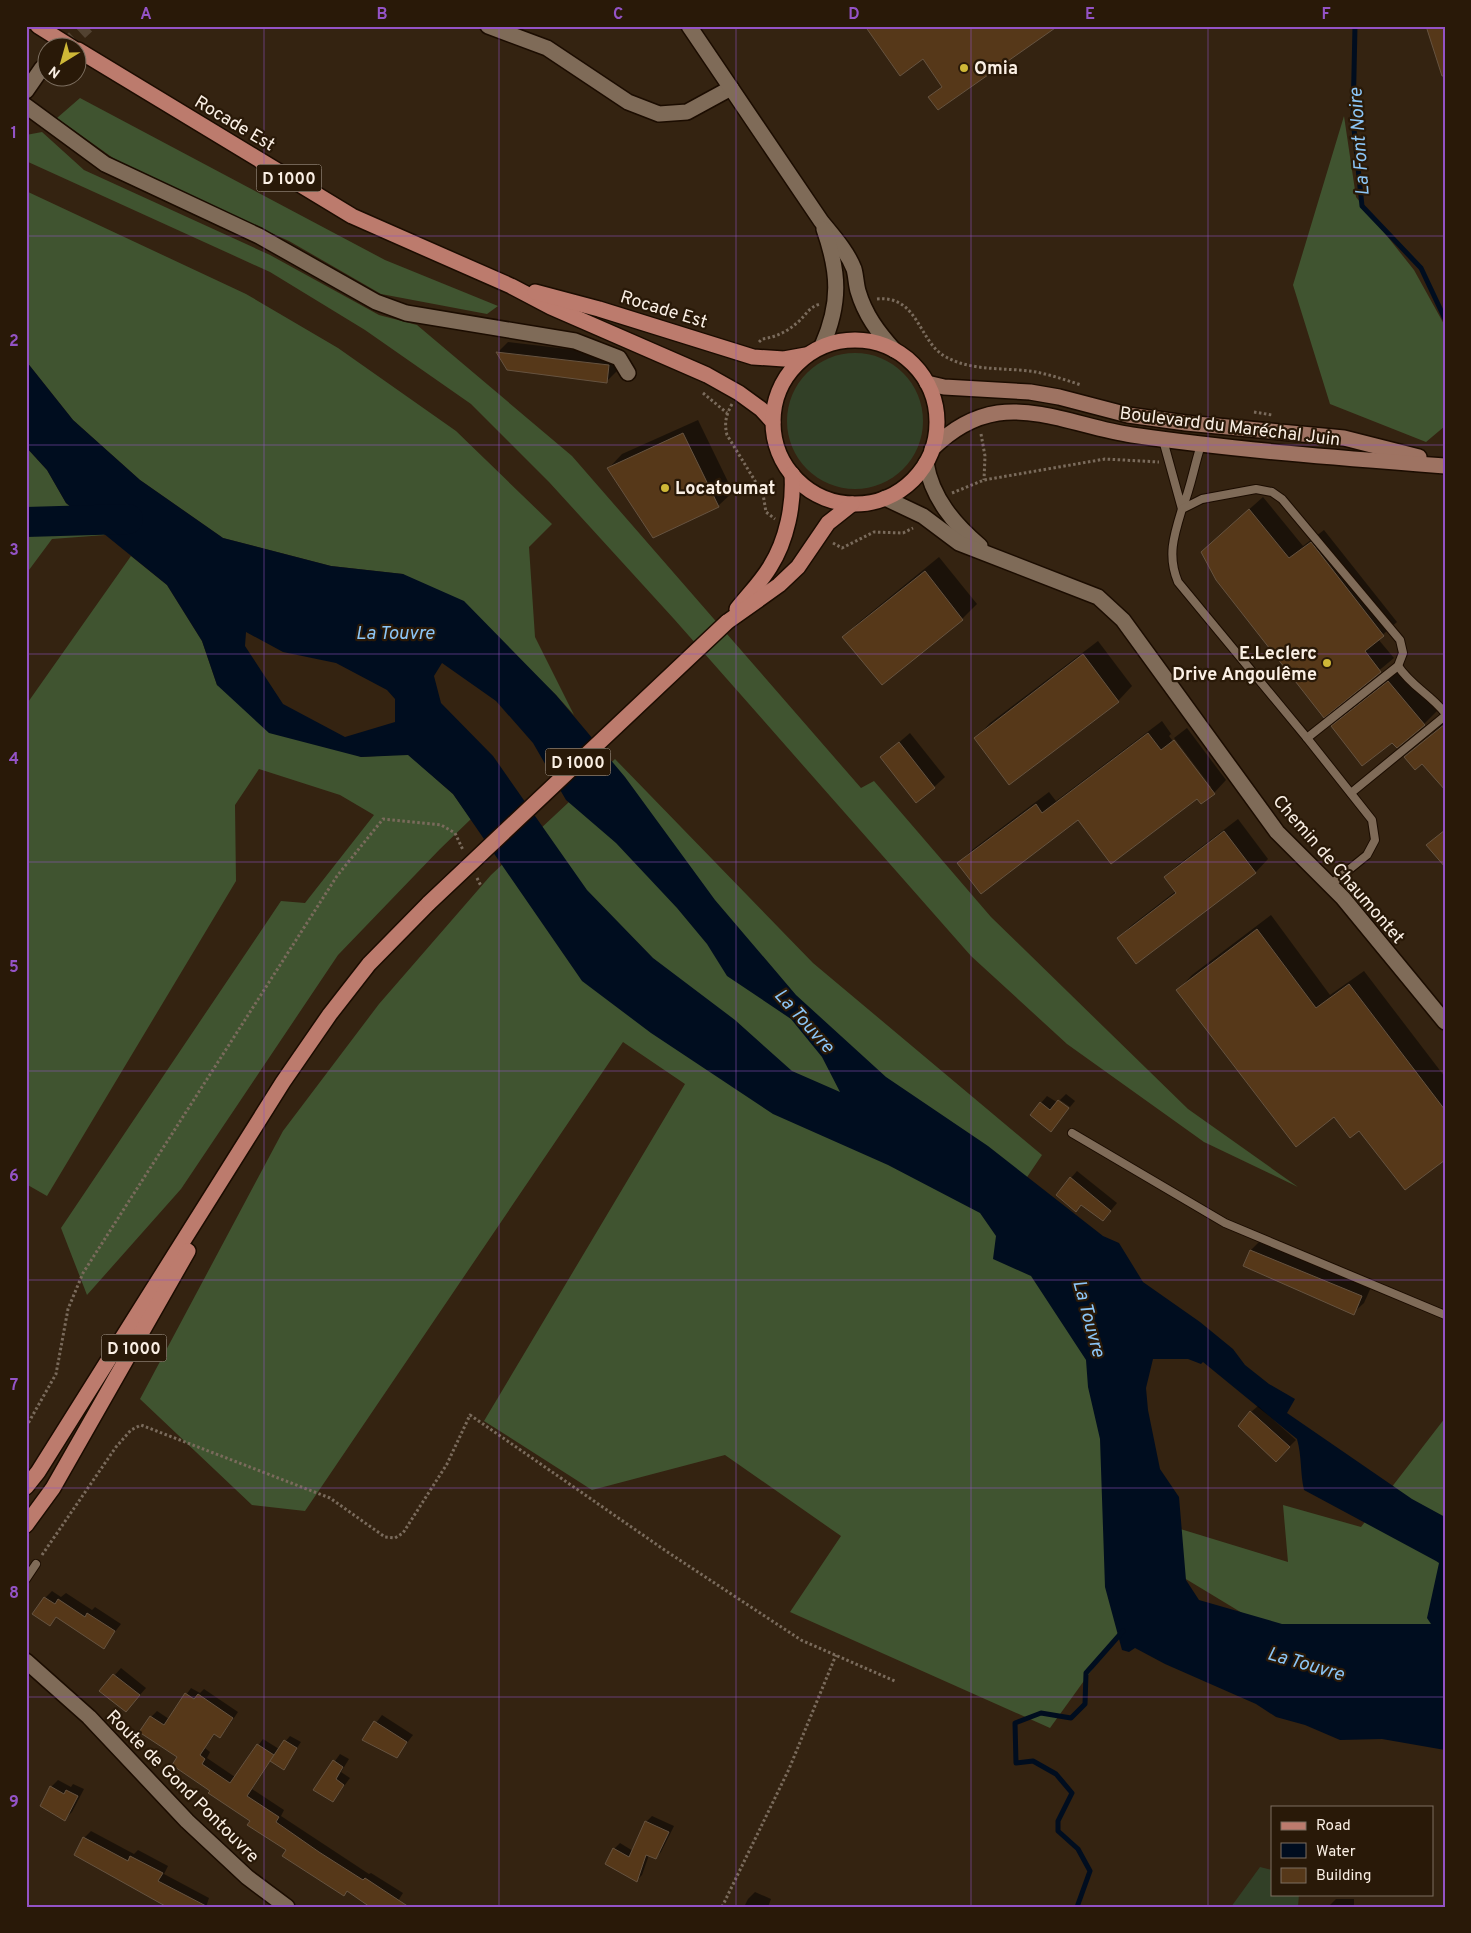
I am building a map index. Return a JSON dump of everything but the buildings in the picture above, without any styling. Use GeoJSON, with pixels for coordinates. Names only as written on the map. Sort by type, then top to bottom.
{"type":"FeatureCollection","features":[{"type":"Feature","properties":{"kind":"main road"},"geometry":{"type":"LineString","coordinates":[[38,26],[57,38]]}},
{"type":"Feature","properties":{"kind":"main road","name":"Rocade Est"},"geometry":{"type":"LineString","coordinates":[[88,56],[352,216],[512,286],[550,307],[707,374],[739,393],[761,409],[773,422]]}},
{"type":"Feature","properties":{"kind":"main road","name":"Rocade Est"},"geometry":{"type":"LineString","coordinates":[[512,286],[599,309],[753,357],[784,359],[806,356]]}},
{"type":"Feature","properties":{"kind":"main road"},"geometry":{"type":"LineString","coordinates":[[849,340],[872,342],[894,350],[907,358],[927,383],[935,404],[937,427],[929,456],[908,484],[885,498],[852,504],[819,495],[792,474],[778,449],[773,422],[775,403],[782,385],[792,368],[822,346],[849,340]]}},
{"type":"Feature","properties":{"kind":"main road","name":"Boulevard du Maréchal Juin"},"geometry":{"type":"LineString","coordinates":[[927,383],[944,388],[1030,392],[1059,397],[1128,416],[1344,438],[1445,465]]}},
{"type":"Feature","properties":{"kind":"main road","name":"Boulevard du Maréchal Juin"},"geometry":{"type":"LineString","coordinates":[[929,456],[959,427],[998,413],[1054,418],[1120,434],[1202,445],[1445,465]]}},
{"type":"Feature","properties":{"kind":"main road","name":"D 1000"},"geometry":{"type":"LineString","coordinates":[[727,622],[771,566],[788,522],[793,496],[792,474]]}},
{"type":"Feature","properties":{"kind":"main road","name":"D 1000"},"geometry":{"type":"LineString","coordinates":[[26,1487],[38,1472],[283,1082],[330,1014],[369,964],[428,903],[727,622],[780,585],[798,567],[828,523],[852,504]]}},
{"type":"Feature","properties":{"kind":"main road","name":"D 1000"},"geometry":{"type":"LineString","coordinates":[[26,1525],[53,1488],[172,1281],[232,1165]]}},
{"type":"Feature","properties":{"kind":"street"},"geometry":{"type":"LineString","coordinates":[[488,26],[547,48],[628,102],[659,114],[687,112],[732,88]]}},
{"type":"Feature","properties":{"kind":"street"},"geometry":{"type":"LineString","coordinates":[[689,26],[821,221],[843,248],[854,269],[862,303],[877,332],[894,350]]}},
{"type":"Feature","properties":{"kind":"street"},"geometry":{"type":"LineString","coordinates":[[26,91],[38,74]]}},
{"type":"Feature","properties":{"kind":"street"},"geometry":{"type":"LineString","coordinates":[[26,106],[105,164],[259,236],[376,302],[406,313],[575,341],[619,358],[628,373]]}},
{"type":"Feature","properties":{"kind":"street"},"geometry":{"type":"LineString","coordinates":[[821,221],[834,265],[837,287],[836,306],[822,346]]}},
{"type":"Feature","properties":{"kind":"street","name":"Chemin de Chaumontet"},"geometry":{"type":"LineString","coordinates":[[929,456],[929,479],[938,500],[963,532],[987,552]]}},
{"type":"Feature","properties":{"kind":"street","name":"Chemin de Chaumontet"},"geometry":{"type":"LineString","coordinates":[[885,498],[923,516],[959,542],[1098,597],[1123,620],[1277,832],[1330,885],[1445,1022]]}},
{"type":"Feature","properties":{"kind":"street","name":"Route de Gond Pontouvre"},"geometry":{"type":"LineString","coordinates":[[26,1661],[41,1672],[89,1718],[200,1834],[247,1877],[287,1907]]}},
{"type":"Feature","properties":{"kind":"street","name":"Route de Gond Pontouvre"},"geometry":{"type":"LineString","coordinates":[[26,1675],[56,1688]]}},
{"type":"Feature","properties":{"kind":"lane"},"geometry":{"type":"LineString","coordinates":[[1163,440],[1182,509]]}},
{"type":"Feature","properties":{"kind":"lane"},"geometry":{"type":"LineString","coordinates":[[1202,445],[1194,467],[1192,484],[1182,509],[1171,548],[1172,569],[1178,582],[1372,820],[1375,840],[1367,855],[1330,885]]}},
{"type":"Feature","properties":{"kind":"lane"},"geometry":{"type":"LineString","coordinates":[[1182,509],[1202,500],[1256,489],[1272,492],[1400,640],[1403,653],[1398,666],[1307,738]]}},
{"type":"Feature","properties":{"kind":"lane"},"geometry":{"type":"LineString","coordinates":[[1351,793],[1445,714],[1433,698],[1407,680],[1398,666]]}},
{"type":"Feature","properties":{"kind":"lane"},"geometry":{"type":"LineString","coordinates":[[1072,1133],[1225,1223],[1445,1315]]}},
{"type":"Feature","properties":{"kind":"lane"},"geometry":{"type":"LineString","coordinates":[[26,1579],[36,1564]]}},
{"type":"Feature","properties":{"kind":"path"},"geometry":{"type":"LineString","coordinates":[[862,303],[885,298],[909,309],[933,346],[945,357],[972,366]]}},
{"type":"Feature","properties":{"kind":"path"},"geometry":{"type":"LineString","coordinates":[[753,357],[756,345],[762,339],[786,331],[800,320],[807,310],[820,304],[836,306]]}},
{"type":"Feature","properties":{"kind":"path"},"geometry":{"type":"LineString","coordinates":[[696,389],[710,397],[727,413]]}},
{"type":"Feature","properties":{"kind":"path"},"geometry":{"type":"LineString","coordinates":[[739,393],[727,413],[725,426],[727,435],[763,494],[766,512],[772,518],[788,522]]}},
{"type":"Feature","properties":{"kind":"path"},"geometry":{"type":"LineString","coordinates":[[938,500],[984,480],[1104,459],[1170,462]]}},
{"type":"Feature","properties":{"kind":"path"},"geometry":{"type":"LineString","coordinates":[[820,536],[842,548],[874,532],[903,533],[914,528],[923,516]]}},
{"type":"Feature","properties":{"kind":"path"},"geometry":{"type":"LineString","coordinates":[[26,1427],[56,1374],[68,1309],[82,1273],[337,876],[383,819],[441,825],[454,833],[463,850]]}},
{"type":"Feature","properties":{"kind":"path"},"geometry":{"type":"LineString","coordinates":[[477,877],[481,886]]}},
{"type":"Feature","properties":{"kind":"path"},"geometry":{"type":"LineString","coordinates":[[36,1564],[116,1447],[130,1430],[141,1425],[330,1498],[386,1537],[395,1538],[403,1533],[447,1464],[470,1415],[690,1567],[801,1640],[895,1681]]}},
{"type":"Feature","properties":{"kind":"path"},"geometry":{"type":"LineString","coordinates":[[722,1907],[789,1768],[836,1656]]}},
{"type":"Feature","properties":{"kind":"green space"},"geometry":{"type":"Polygon","coordinates":[[[80,98],[385,260],[498,306],[487,314],[381,294],[289,241],[127,168],[57,118],[80,98]]]}},
{"type":"Feature","properties":{"kind":"green space"},"geometry":{"type":"Polygon","coordinates":[[[1344,116],[1356,197],[1414,270],[1445,326],[1445,426],[1426,442],[1330,404],[1293,285],[1344,116]]]}},
{"type":"Feature","properties":{"kind":"green space"},"geometry":{"type":"Polygon","coordinates":[[[42,132],[84,170],[270,255],[379,315],[417,325],[572,456],[861,788],[874,781],[991,917],[1188,1109],[1298,1187],[1204,1142],[1067,1044],[971,956],[674,619],[549,482],[471,404],[365,330],[270,272],[26,161],[26,135],[42,132]]]}},
{"type":"Feature","properties":{"kind":"green space"},"geometry":{"type":"Polygon","coordinates":[[[26,191],[246,294],[338,348],[456,431],[552,524],[529,547],[535,637],[574,715],[535,675],[403,574],[331,566],[223,538],[140,480],[73,420],[26,361],[26,191]]]}},
{"type":"Feature","properties":{"kind":"green space"},"geometry":{"type":"Polygon","coordinates":[[[855,353],[881,358],[893,364],[903,373],[912,383],[918,395],[923,421],[918,447],[912,459],[903,469],[893,478],[881,484],[855,489],[829,484],[817,478],[807,469],[798,459],[792,447],[787,421],[792,395],[798,383],[807,373],[817,364],[829,358],[855,353]]]}},
{"type":"Feature","properties":{"kind":"green space"},"geometry":{"type":"Polygon","coordinates":[[[26,447],[47,470],[66,503],[105,535],[52,539],[26,574],[26,447]]]}},
{"type":"Feature","properties":{"kind":"green space"},"geometry":{"type":"Polygon","coordinates":[[[131,556],[167,585],[202,641],[217,685],[361,757],[408,754],[453,794],[471,819],[338,955],[181,1189],[87,1295],[61,1228],[281,901],[305,903],[374,815],[340,795],[259,769],[235,805],[236,881],[47,1196],[26,1184],[26,705],[131,556]]]}},
{"type":"Feature","properties":{"kind":"green space"},"geometry":{"type":"Polygon","coordinates":[[[615,759],[813,963],[1042,1155],[1019,1189],[1151,1520],[1288,1562],[1283,1505],[1361,1527],[1445,1418],[1445,1628],[1262,1625],[1166,1567],[1050,1728],[790,1612],[841,1536],[725,1455],[592,1490],[484,1421],[685,1084],[623,1042],[305,1511],[252,1505],[140,1399],[283,1131],[379,1004],[491,875],[615,759]]]}},
{"type":"Feature","properties":{"kind":"green space"},"geometry":{"type":"Polygon","coordinates":[[[1260,1867],[1271,1870],[1271,1896],[1299,1896],[1298,1907],[1231,1907],[1260,1867]]]}},
{"type":"Feature","properties":{"kind":"water","name":"La Touvre"},"geometry":{"type":"Polygon","coordinates":[[[26,361],[73,420],[140,480],[223,538],[331,566],[403,574],[464,601],[556,695],[625,777],[715,900],[796,995],[886,1077],[988,1146],[1103,1236],[1119,1243],[1143,1282],[1200,1322],[1233,1349],[1245,1365],[1269,1384],[1295,1399],[1287,1413],[1412,1499],[1445,1517],[1445,1750],[1382,1739],[1340,1740],[1305,1725],[1276,1717],[1256,1704],[1165,1664],[1135,1648],[1129,1652],[1122,1650],[1105,1587],[1100,1439],[1088,1387],[1086,1360],[1031,1276],[993,1259],[996,1236],[980,1213],[888,1165],[773,1114],[651,1033],[582,981],[453,794],[408,755],[361,757],[269,733],[217,685],[202,641],[167,585],[66,503],[47,470],[26,447],[26,361]],[[246,632],[245,646],[283,704],[345,737],[395,722],[395,699],[387,690],[336,663],[283,652],[246,632]],[[442,663],[434,676],[441,703],[493,756],[587,890],[653,958],[735,1020],[792,1071],[840,1092],[822,1057],[791,1019],[727,976],[707,944],[677,908],[616,843],[566,800],[533,743],[496,701],[442,663]],[[1153,1359],[1146,1388],[1148,1410],[1160,1469],[1179,1497],[1186,1580],[1199,1600],[1282,1624],[1431,1624],[1427,1618],[1439,1563],[1304,1490],[1297,1439],[1203,1362],[1201,1364],[1188,1359],[1153,1359]]]}},
{"type":"Feature","properties":{"kind":"waterway","name":"La Font Noire"},"geometry":{"type":"LineString","coordinates":[[1355,26],[1353,119],[1362,206],[1421,268],[1445,319]]}},
{"type":"Feature","properties":{"kind":"waterway"},"geometry":{"type":"LineString","coordinates":[[26,522],[128,519]]}},
{"type":"Feature","properties":{"kind":"waterway"},"geometry":{"type":"LineString","coordinates":[[1077,1907],[1090,1871],[1078,1849],[1058,1831],[1058,1821],[1072,1793],[1056,1774],[1033,1761],[1016,1763],[1015,1723],[1041,1713],[1071,1718],[1085,1704],[1086,1673],[1123,1631]]}},
{"type":"Feature","properties":{"kind":"tunnel"},"geometry":{"type":"LineString","coordinates":[[74,38],[87,26]]}},
{"type":"Feature","properties":{"kind":"place","name":"Omia"},"geometry":{"type":"Point","coordinates":[964,68]}},
{"type":"Feature","properties":{"kind":"place","name":"Locatoumat"},"geometry":{"type":"Point","coordinates":[665,488]}},
{"type":"Feature","properties":{"kind":"place","name":"E.Leclerc Drive Angoulême"},"geometry":{"type":"Point","coordinates":[1327,663]}}]}
